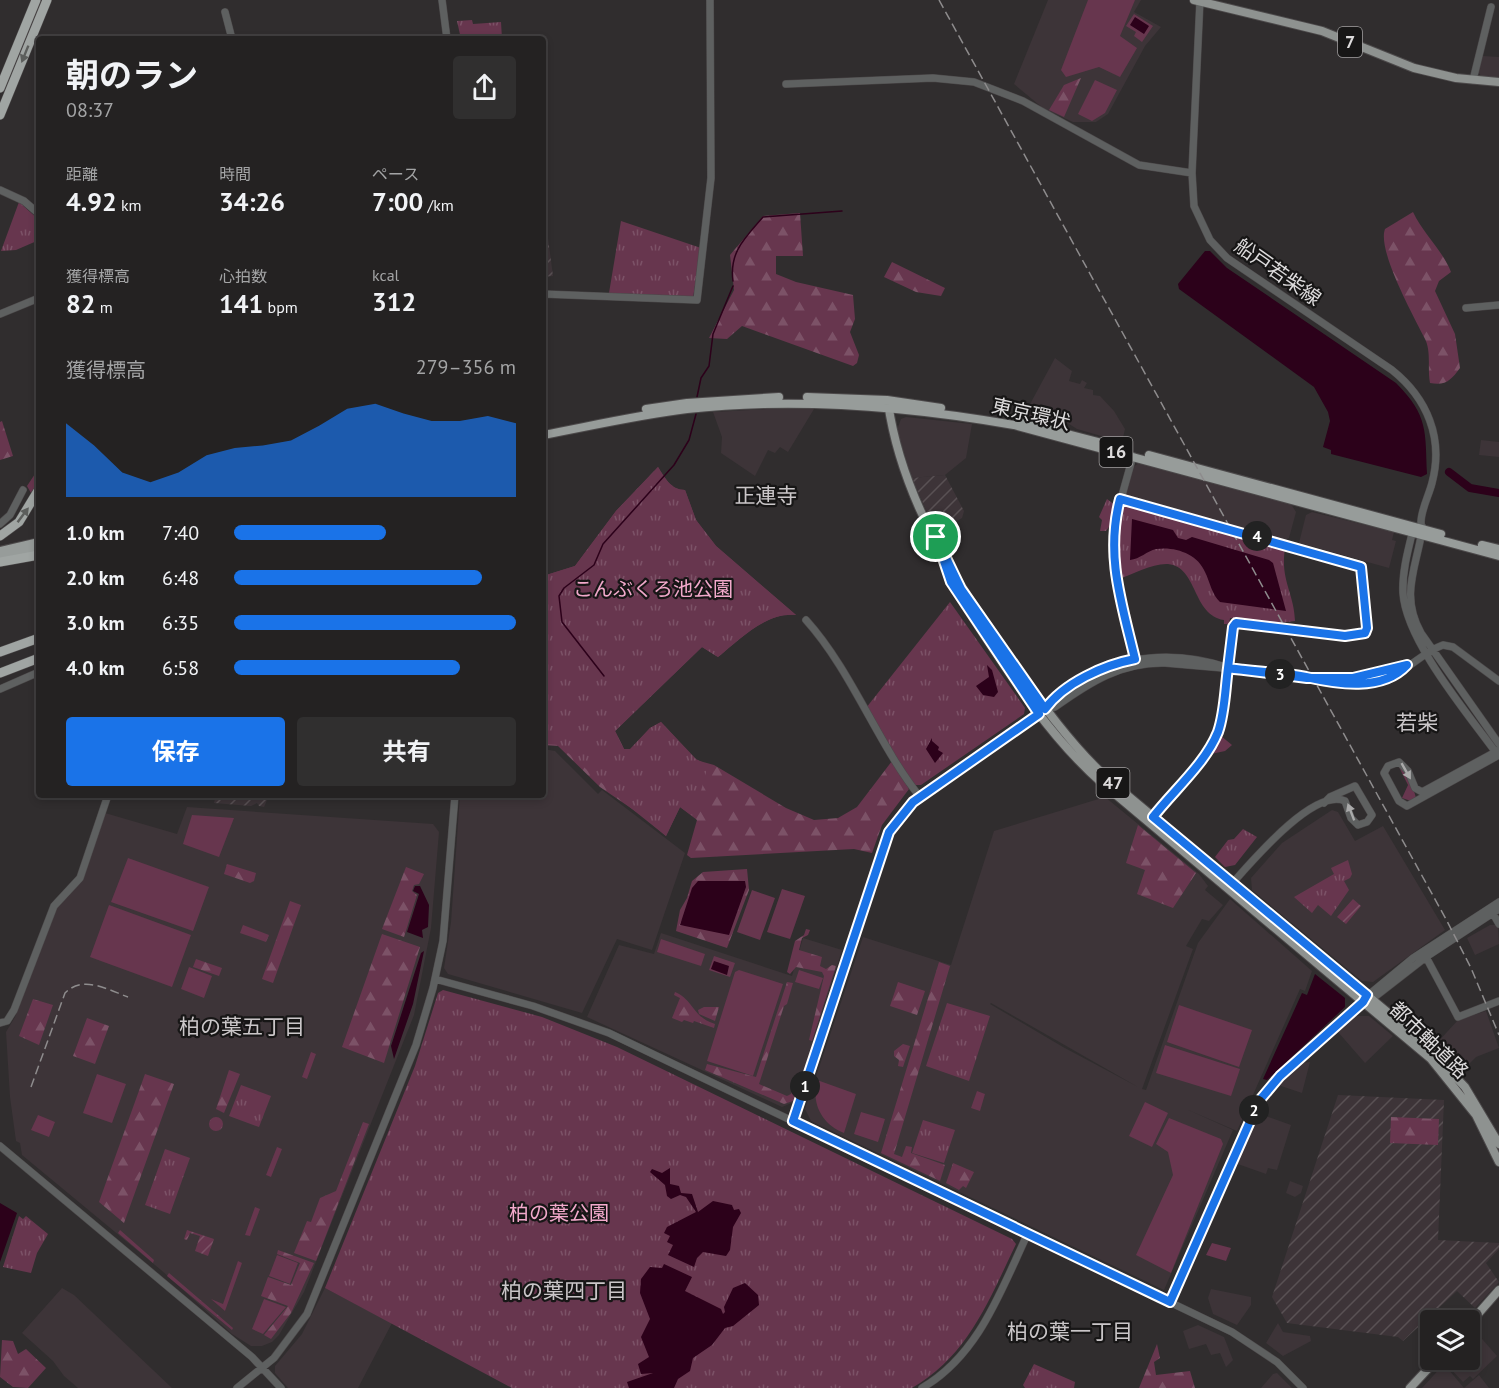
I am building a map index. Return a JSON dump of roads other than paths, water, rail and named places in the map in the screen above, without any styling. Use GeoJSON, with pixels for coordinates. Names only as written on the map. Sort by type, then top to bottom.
{"type":"FeatureCollection","features":[{"type":"Feature","properties":{"kind":"highway"},"geometry":{"type":"LineString","coordinates":[[0,88],[36,0]]}},
{"type":"Feature","properties":{"kind":"highway"},"geometry":{"type":"LineString","coordinates":[[0,115],[47,0]]}},
{"type":"Feature","properties":{"kind":"highway","name":"東京環状"},"geometry":{"type":"LineString","coordinates":[[546,429],[634,411],[708,401],[785,397],[888,404],[1039,426],[1418,529],[1499,556]]}},
{"type":"Feature","properties":{"kind":"highway","name":"東京環状"},"geometry":{"type":"LineString","coordinates":[[546,434],[634,417],[738,405],[888,404],[1014,425],[1499,549]]}},
{"type":"Feature","properties":{"kind":"highway"},"geometry":{"type":"LineString","coordinates":[[0,536],[19,522],[36,494]]}},
{"type":"Feature","properties":{"kind":"highway"},"geometry":{"type":"LineString","coordinates":[[0,550],[36,543]]}},
{"type":"Feature","properties":{"kind":"highway"},"geometry":{"type":"LineString","coordinates":[[0,557],[36,550]]}},
{"type":"Feature","properties":{"kind":"highway"},"geometry":{"type":"LineString","coordinates":[[0,562],[36,556]]}},
{"type":"Feature","properties":{"kind":"highway"},"geometry":{"type":"LineString","coordinates":[[0,652],[36,639]]}},
{"type":"Feature","properties":{"kind":"highway"},"geometry":{"type":"LineString","coordinates":[[0,674],[36,659]]}},
{"type":"Feature","properties":{"kind":"main road","name":"7"},"geometry":{"type":"LineString","coordinates":[[1198,0],[1322,31],[1398,63],[1473,80],[1499,82]]}},
{"type":"Feature","properties":{"kind":"main road","name":"都市軸道路"},"geometry":{"type":"LineString","coordinates":[[888,404],[902,464],[920,508],[936,537],[951,582],[1042,711],[1095,777],[1416,1036],[1455,1075],[1481,1111],[1499,1144]]}},
{"type":"Feature","properties":{"kind":"main road","name":"都市軸道路"},"geometry":{"type":"LineString","coordinates":[[1042,711],[1090,762],[1230,886]]}},
{"type":"Feature","properties":{"kind":"main road","name":"都市軸道路"},"geometry":{"type":"LineString","coordinates":[[1368,999],[1450,1080],[1476,1115],[1499,1162]]}},
{"type":"Feature","properties":{"kind":"main road"},"geometry":{"type":"LineString","coordinates":[[1480,1312],[1499,1290]]}},
{"type":"Feature","properties":{"kind":"main road"},"geometry":{"type":"LineString","coordinates":[[1410,1388],[1427,1370]]}},
{"type":"Feature","properties":{"kind":"street"},"geometry":{"type":"LineString","coordinates":[[442,0],[447,36]]}},
{"type":"Feature","properties":{"kind":"street"},"geometry":{"type":"LineString","coordinates":[[546,294],[697,300],[711,178],[710,0]]}},
{"type":"Feature","properties":{"kind":"street","name":"船戸若柴線"},"geometry":{"type":"LineString","coordinates":[[1198,0],[1192,173],[1194,206],[1205,231],[1219,250],[1240,267],[1392,370],[1416,392],[1431,420],[1436,451],[1435,472],[1404,574],[1403,591],[1412,631],[1498,752]]}},
{"type":"Feature","properties":{"kind":"street"},"geometry":{"type":"LineString","coordinates":[[1473,80],[1491,7]]}},
{"type":"Feature","properties":{"kind":"street"},"geometry":{"type":"LineString","coordinates":[[225,12],[231,36]]}},
{"type":"Feature","properties":{"kind":"street"},"geometry":{"type":"LineString","coordinates":[[786,84],[933,78],[974,82],[1023,101],[1133,163],[1154,169],[1192,173]]}},
{"type":"Feature","properties":{"kind":"street"},"geometry":{"type":"LineString","coordinates":[[0,190],[24,201],[36,211]]}},
{"type":"Feature","properties":{"kind":"street"},"geometry":{"type":"LineString","coordinates":[[0,314],[36,299]]}},
{"type":"Feature","properties":{"kind":"street"},"geometry":{"type":"LineString","coordinates":[[1466,308],[1499,305]]}},
{"type":"Feature","properties":{"kind":"street"},"geometry":{"type":"LineString","coordinates":[[1132,456],[1113,535],[1113,563],[1135,659]]}},
{"type":"Feature","properties":{"kind":"street"},"geometry":{"type":"LineString","coordinates":[[0,525],[10,515],[23,490]]}},
{"type":"Feature","properties":{"kind":"street"},"geometry":{"type":"LineString","coordinates":[[1120,499],[1361,567],[1367,628],[1365,633],[1345,636],[1236,623],[1233,627],[1222,718],[1215,739],[1207,752],[1153,817]]}},
{"type":"Feature","properties":{"kind":"street"},"geometry":{"type":"LineString","coordinates":[[806,620],[821,637],[862,707],[920,797]]}},
{"type":"Feature","properties":{"kind":"street"},"geometry":{"type":"LineString","coordinates":[[793,1121],[889,832],[902,814],[920,797],[1088,676],[1135,659],[1171,657],[1228,668],[1307,678],[1353,678],[1407,665],[1443,645],[1453,647],[1499,681]]}},
{"type":"Feature","properties":{"kind":"street"},"geometry":{"type":"LineString","coordinates":[[1042,711],[1055,707],[1097,678],[1126,667],[1154,663],[1212,669],[1228,668]]}},
{"type":"Feature","properties":{"kind":"street"},"geometry":{"type":"LineString","coordinates":[[0,689],[36,673]]}},
{"type":"Feature","properties":{"kind":"street"},"geometry":{"type":"LineString","coordinates":[[1416,790],[1423,791],[1498,752]]}},
{"type":"Feature","properties":{"kind":"street"},"geometry":{"type":"LineString","coordinates":[[1417,802],[1416,790],[1403,763],[1396,761],[1385,769],[1385,776],[1401,803],[1407,806],[1417,802],[1498,752]]}},
{"type":"Feature","properties":{"kind":"street"},"geometry":{"type":"LineString","coordinates":[[1230,886],[1277,834],[1330,797],[1355,786],[1372,815],[1367,822],[1358,825],[1351,818],[1345,801],[1340,799],[1324,803]]}},
{"type":"Feature","properties":{"kind":"street"},"geometry":{"type":"LineString","coordinates":[[0,1023],[7,1021],[14,1010],[54,906],[80,878],[107,798]]}},
{"type":"Feature","properties":{"kind":"street"},"geometry":{"type":"LineString","coordinates":[[237,1388],[263,1368],[297,1330],[318,1292],[410,1062],[435,980],[445,922],[455,798]]}},
{"type":"Feature","properties":{"kind":"street"},"geometry":{"type":"LineString","coordinates":[[1368,999],[1494,910],[1499,902]]}},
{"type":"Feature","properties":{"kind":"street"},"geometry":{"type":"LineString","coordinates":[[1170,1302],[1259,1101],[1280,1076],[1413,958],[1494,910]]}},
{"type":"Feature","properties":{"kind":"street"},"geometry":{"type":"LineString","coordinates":[[1494,910],[1499,924]]}},
{"type":"Feature","properties":{"kind":"street"},"geometry":{"type":"LineString","coordinates":[[1426,957],[1458,1017],[1499,1001]]}},
{"type":"Feature","properties":{"kind":"street"},"geometry":{"type":"LineString","coordinates":[[435,980],[581,1022],[793,1121],[1244,1339],[1277,1362],[1303,1388]]}},
{"type":"Feature","properties":{"kind":"street"},"geometry":{"type":"LineString","coordinates":[[0,1146],[263,1368],[281,1388]]}},
{"type":"Feature","properties":{"kind":"street"},"geometry":{"type":"LineString","coordinates":[[922,1388],[948,1369],[971,1343],[986,1319],[1028,1233]]}},
{"type":"Feature","properties":{"kind":"waterway"},"geometry":{"type":"LineString","coordinates":[[733,281],[732,271],[736,254],[763,217],[842,211]]}},
{"type":"Feature","properties":{"kind":"waterway"},"geometry":{"type":"LineString","coordinates":[[697,397],[701,378],[709,366],[713,334],[733,286]]}},
{"type":"Feature","properties":{"kind":"waterway"},"geometry":{"type":"LineString","coordinates":[[604,676],[562,622],[559,596],[564,588],[594,565],[603,544],[674,465],[689,440],[696,414]]}},
{"type":"Feature","properties":{"kind":"waterway"},"geometry":{"type":"LineString","coordinates":[[1449,472],[1470,488],[1499,493]]}},
{"type":"Feature","properties":{"kind":"railway"},"geometry":{"type":"LineString","coordinates":[[939,0],[1447,921],[1471,968],[1499,1035]]}},
{"type":"Feature","properties":{"kind":"railway"},"geometry":{"type":"LineString","coordinates":[[31,1087],[65,993],[79,985],[87,984],[103,987],[128,997]]}},
{"type":"Feature","properties":{"kind":"district","name":"正連寺"},"geometry":{"type":"Point","coordinates":[766,496]}},
{"type":"Feature","properties":{"kind":"district","name":"若柴"},"geometry":{"type":"Point","coordinates":[1417,723]}},
{"type":"Feature","properties":{"kind":"district","name":"柏の葉五丁目"},"geometry":{"type":"Point","coordinates":[242,1027]}},
{"type":"Feature","properties":{"kind":"district","name":"柏の葉四丁目"},"geometry":{"type":"Point","coordinates":[564,1291]}},
{"type":"Feature","properties":{"kind":"district","name":"柏の葉一丁目"},"geometry":{"type":"Point","coordinates":[1070,1332]}},
{"type":"Feature","properties":{"kind":"park label","name":"こんぶくろ池公園"},"geometry":{"type":"Point","coordinates":[653,589]}},
{"type":"Feature","properties":{"kind":"park label","name":"柏の葉公園"},"geometry":{"type":"Point","coordinates":[559,1213]}}]}
